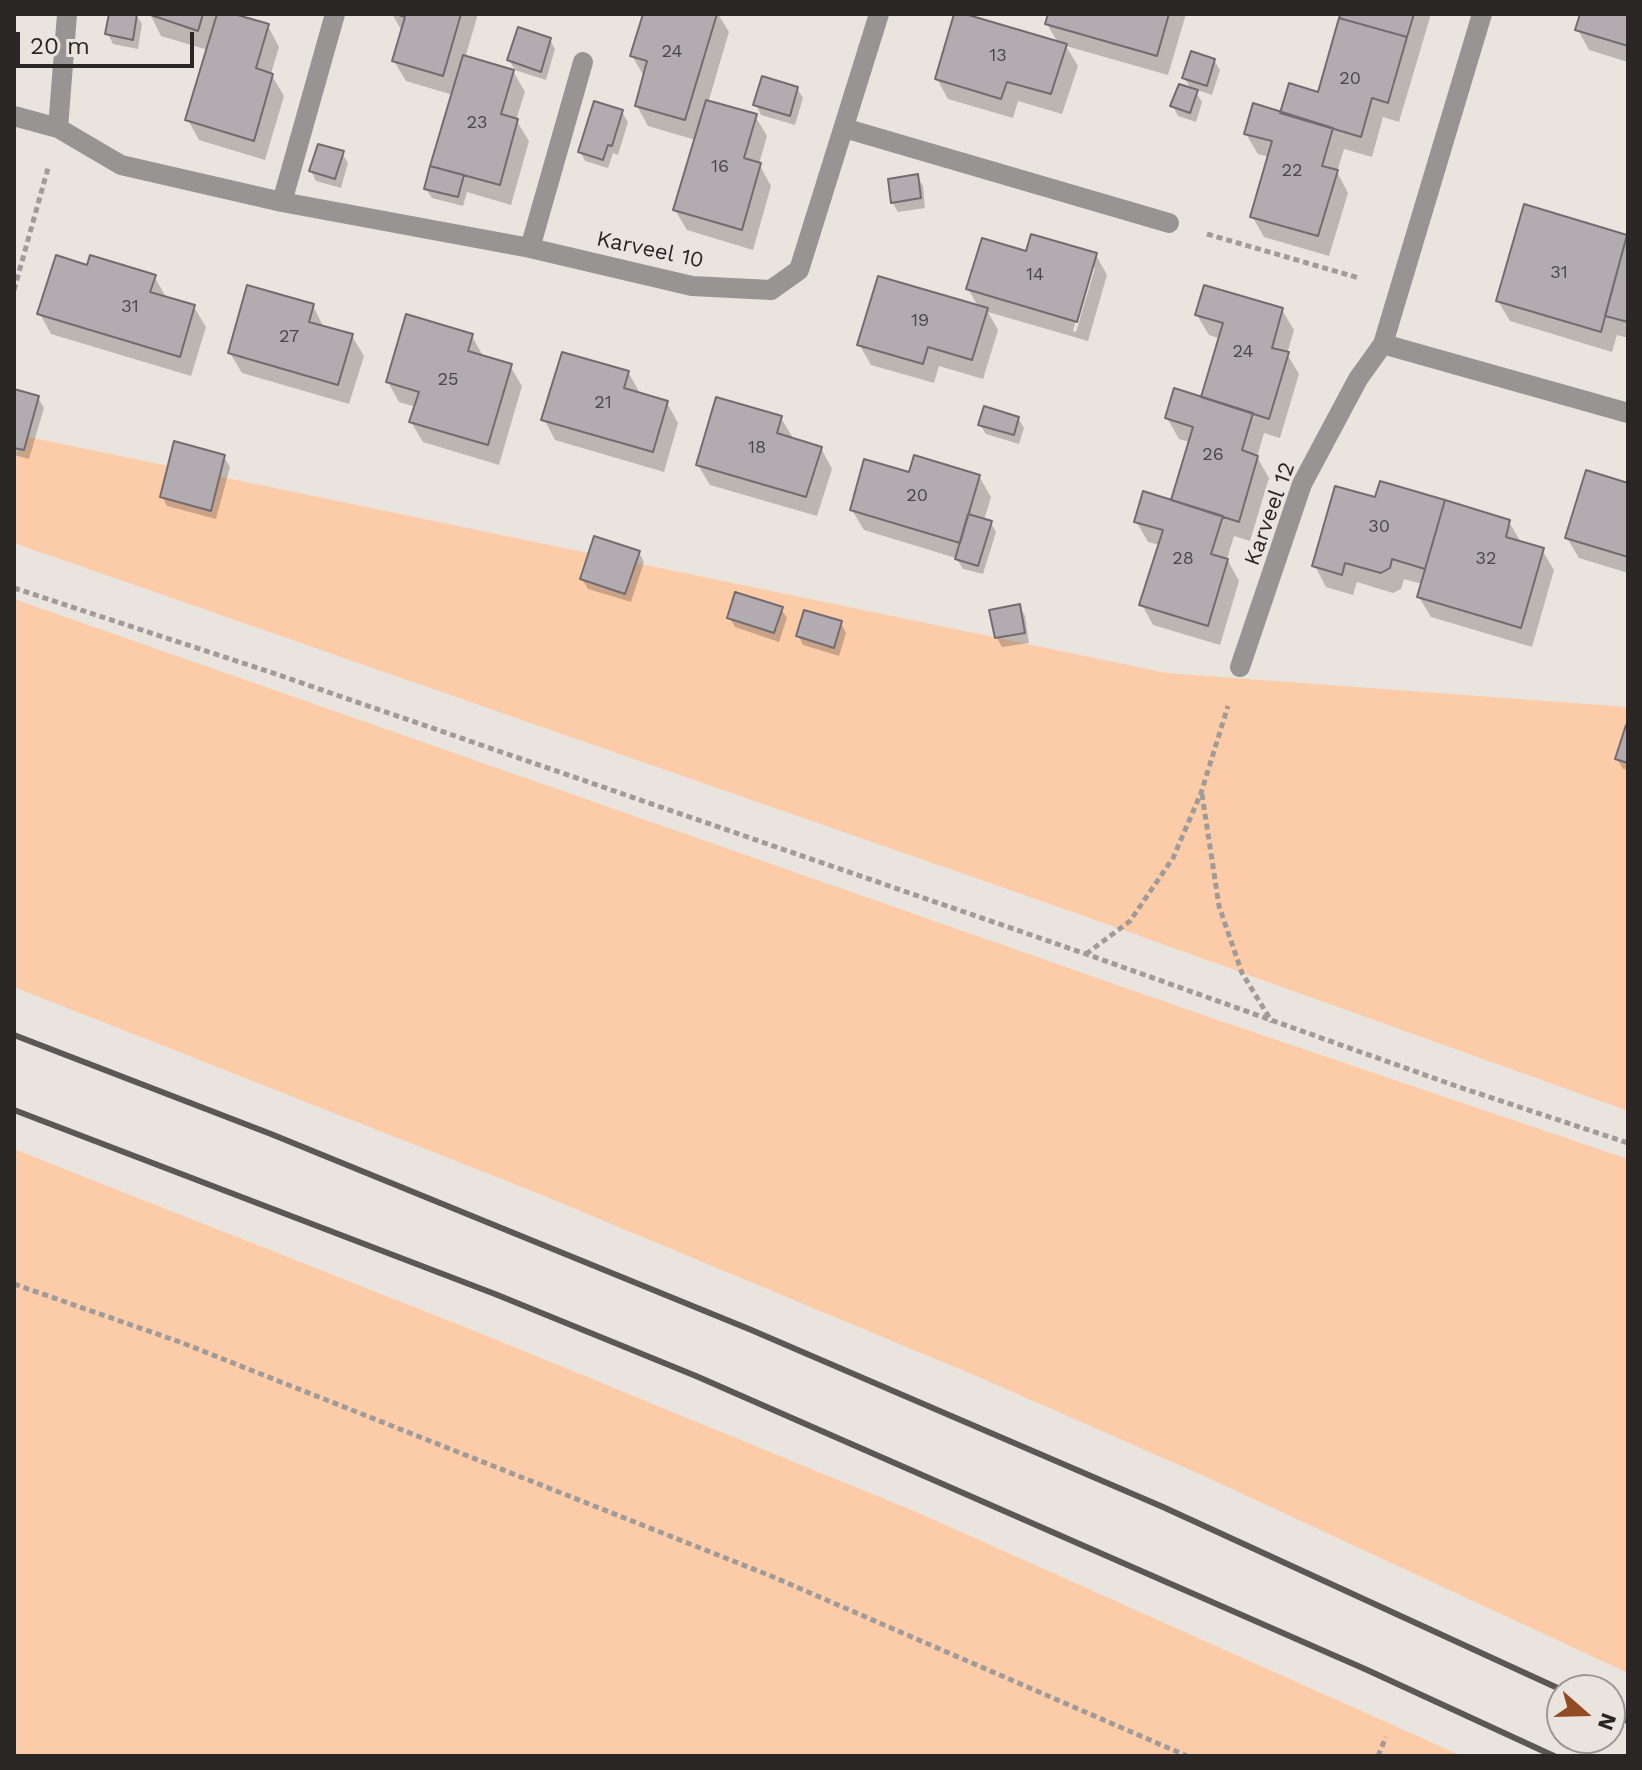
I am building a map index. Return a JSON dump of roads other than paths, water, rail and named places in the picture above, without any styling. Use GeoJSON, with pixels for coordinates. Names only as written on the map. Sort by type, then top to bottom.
{"type":"FeatureCollection","features":[{"type":"Feature","properties":{"kind":"street"},"geometry":{"type":"LineString","coordinates":[[58,128],[67,14]]}},
{"type":"Feature","properties":{"kind":"street"},"geometry":{"type":"LineString","coordinates":[[282,202],[335,14]]}},
{"type":"Feature","properties":{"kind":"street","name":"Karveel 10"},"geometry":{"type":"LineString","coordinates":[[14,116],[58,128],[121,165],[282,202],[530,248],[692,286],[771,290],[799,270],[879,14]]}},
{"type":"Feature","properties":{"kind":"street","name":"Karveel 12"},"geometry":{"type":"LineString","coordinates":[[1240,667],[1302,484],[1358,379],[1383,344],[1482,14]]}},
{"type":"Feature","properties":{"kind":"street"},"geometry":{"type":"LineString","coordinates":[[530,248],[583,62]]}},
{"type":"Feature","properties":{"kind":"street"},"geometry":{"type":"LineString","coordinates":[[844,128],[1169,223]]}},
{"type":"Feature","properties":{"kind":"street"},"geometry":{"type":"LineString","coordinates":[[1383,344],[1628,413]]}},
{"type":"Feature","properties":{"kind":"railway"},"geometry":{"type":"LineString","coordinates":[[14,1035],[271,1134],[749,1329],[1163,1507],[1546,1683]]}},
{"type":"Feature","properties":{"kind":"railway"},"geometry":{"type":"LineString","coordinates":[[14,1110],[495,1294],[696,1376],[1365,1669],[1554,1756]]}}]}
